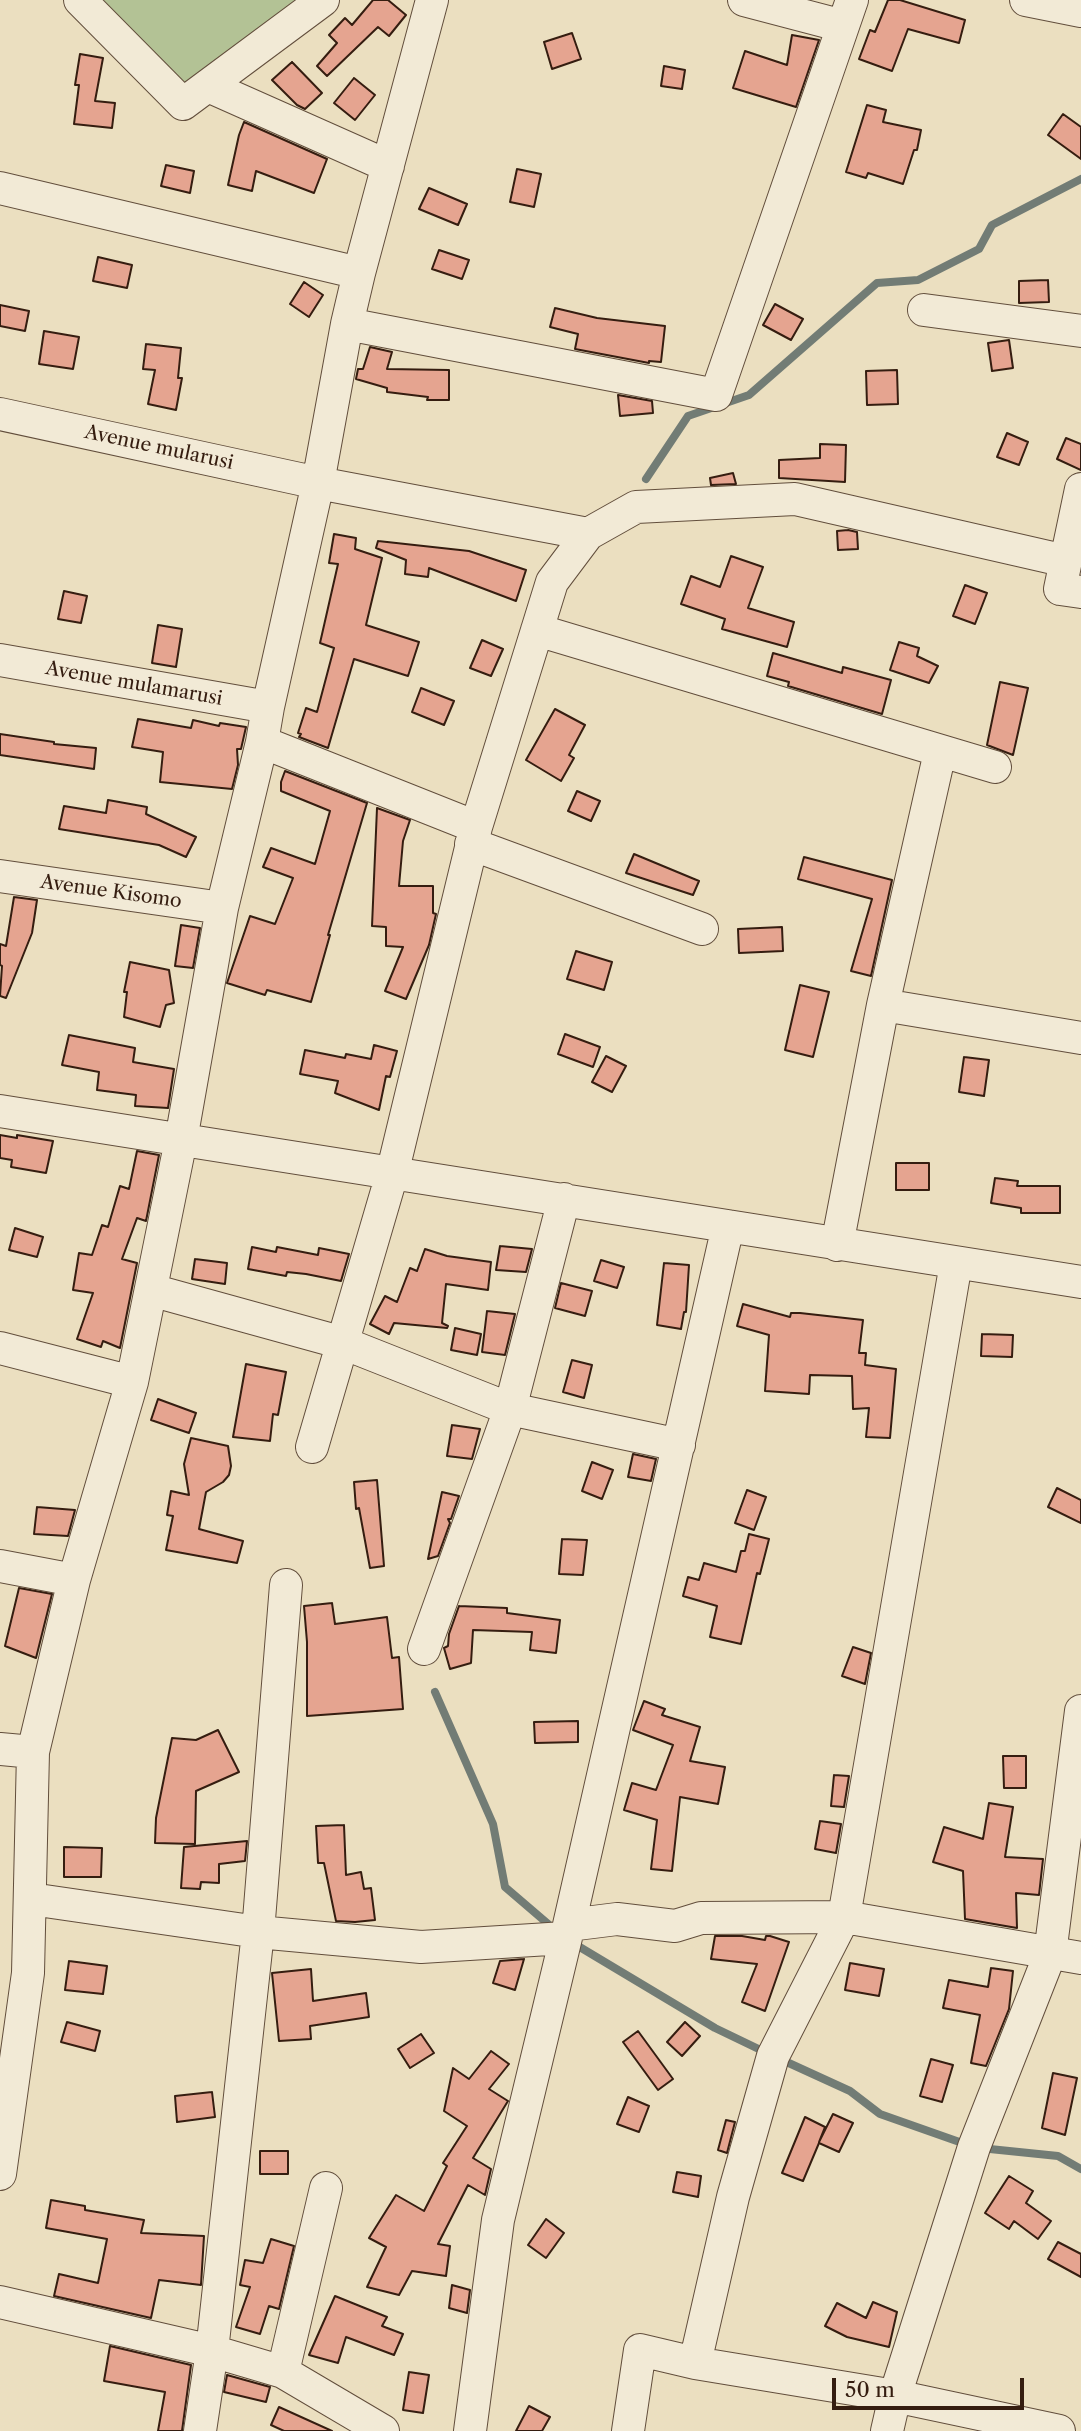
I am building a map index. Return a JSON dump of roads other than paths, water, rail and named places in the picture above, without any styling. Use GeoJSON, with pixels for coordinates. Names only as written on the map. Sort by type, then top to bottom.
{"type":"FeatureCollection","features":[{"type":"Feature","properties":{"kind":"street"},"geometry":{"type":"LineString","coordinates":[[80,0],[183,104],[323,0]]}},
{"type":"Feature","properties":{"kind":"street"},"geometry":{"type":"LineString","coordinates":[[0,2174],[14,1972],[31,1899],[33,1752],[74,1580],[132,1382],[181,1140],[222,908],[262,742],[318,483],[347,324],[432,0]]}},
{"type":"Feature","properties":{"kind":"street"},"geometry":{"type":"LineString","coordinates":[[347,324],[716,395],[848,13],[744,0]]}},
{"type":"Feature","properties":{"kind":"street"},"geometry":{"type":"LineString","coordinates":[[1026,0],[1081,11]]}},
{"type":"Feature","properties":{"kind":"street"},"geometry":{"type":"LineString","coordinates":[[208,86],[388,166]]}},
{"type":"Feature","properties":{"kind":"street"},"geometry":{"type":"LineString","coordinates":[[0,188],[359,274]]}},
{"type":"Feature","properties":{"kind":"street"},"geometry":{"type":"LineString","coordinates":[[924,310],[1081,331]]}},
{"type":"Feature","properties":{"kind":"street","name":"Avenue mularusi"},"geometry":{"type":"LineString","coordinates":[[0,414],[318,483],[588,534]]}},
{"type":"Feature","properties":{"kind":"street"},"geometry":{"type":"LineString","coordinates":[[1081,489],[1059,589],[1081,592]]}},
{"type":"Feature","properties":{"kind":"street"},"geometry":{"type":"LineString","coordinates":[[312,1447],[392,1174],[473,835],[552,582],[588,534],[636,508],[795,499],[1066,561]]}},
{"type":"Feature","properties":{"kind":"street"},"geometry":{"type":"LineString","coordinates":[[537,630],[995,767]]}},
{"type":"Feature","properties":{"kind":"street","name":"Avenue mulamarusi"},"geometry":{"type":"LineString","coordinates":[[0,660],[268,707]]}},
{"type":"Feature","properties":{"kind":"street"},"geometry":{"type":"LineString","coordinates":[[262,742],[473,835],[702,929]]}},
{"type":"Feature","properties":{"kind":"street"},"geometry":{"type":"LineString","coordinates":[[837,1245],[883,1005],[940,752]]}},
{"type":"Feature","properties":{"kind":"street","name":"Avenue Kisomo"},"geometry":{"type":"LineString","coordinates":[[0,876],[222,908]]}},
{"type":"Feature","properties":{"kind":"street"},"geometry":{"type":"LineString","coordinates":[[883,1005],[1081,1038]]}},
{"type":"Feature","properties":{"kind":"street"},"geometry":{"type":"LineString","coordinates":[[0,1111],[1081,1282]]}},
{"type":"Feature","properties":{"kind":"street"},"geometry":{"type":"LineString","coordinates":[[424,1649],[510,1409],[564,1199]]}},
{"type":"Feature","properties":{"kind":"street"},"geometry":{"type":"LineString","coordinates":[[470,2431],[498,2220],[567,1932],[727,1226]]}},
{"type":"Feature","properties":{"kind":"street"},"geometry":{"type":"LineString","coordinates":[[695,2363],[733,2197],[773,2056],[844,1917],[956,1263]]}},
{"type":"Feature","properties":{"kind":"street"},"geometry":{"type":"LineString","coordinates":[[151,1290],[343,1343],[510,1409],[679,1445]]}},
{"type":"Feature","properties":{"kind":"street"},"geometry":{"type":"LineString","coordinates":[[0,1348],[132,1382]]}},
{"type":"Feature","properties":{"kind":"street"},"geometry":{"type":"LineString","coordinates":[[0,1566],[74,1580]]}},
{"type":"Feature","properties":{"kind":"street"},"geometry":{"type":"LineString","coordinates":[[200,2431],[212,2351],[258,1932],[286,1585]]}},
{"type":"Feature","properties":{"kind":"street"},"geometry":{"type":"LineString","coordinates":[[887,2431],[895,2396],[974,2147],[1050,1954],[1080,1720]]}},
{"type":"Feature","properties":{"kind":"street"},"geometry":{"type":"LineString","coordinates":[[0,1749],[33,1752]]}},
{"type":"Feature","properties":{"kind":"street"},"geometry":{"type":"LineString","coordinates":[[31,1899],[258,1932],[421,1947],[567,1932],[617,1919],[675,1926],[701,1918],[844,1917],[1081,1958]]}},
{"type":"Feature","properties":{"kind":"street"},"geometry":{"type":"LineString","coordinates":[[284,2372],[326,2189]]}},
{"type":"Feature","properties":{"kind":"street"},"geometry":{"type":"LineString","coordinates":[[0,2301],[212,2351],[284,2372],[383,2431]]}},
{"type":"Feature","properties":{"kind":"street"},"geometry":{"type":"LineString","coordinates":[[628,2431],[640,2350],[695,2363],[895,2396],[1059,2431]]}},
{"type":"Feature","properties":{"kind":"waterway"},"geometry":{"type":"LineString","coordinates":[[646,479],[688,416],[749,395],[877,283],[918,280],[979,249],[992,225],[1081,179]]}},
{"type":"Feature","properties":{"kind":"waterway"},"geometry":{"type":"LineString","coordinates":[[435,1692],[493,1824],[505,1887],[554,1929]]}},
{"type":"Feature","properties":{"kind":"waterway"},"geometry":{"type":"LineString","coordinates":[[573,1943],[715,2028],[769,2054]]}},
{"type":"Feature","properties":{"kind":"waterway"},"geometry":{"type":"LineString","coordinates":[[780,2059],[850,2091],[880,2114],[968,2145]]}},
{"type":"Feature","properties":{"kind":"waterway"},"geometry":{"type":"LineString","coordinates":[[980,2148],[1058,2156],[1081,2169]]}}]}
